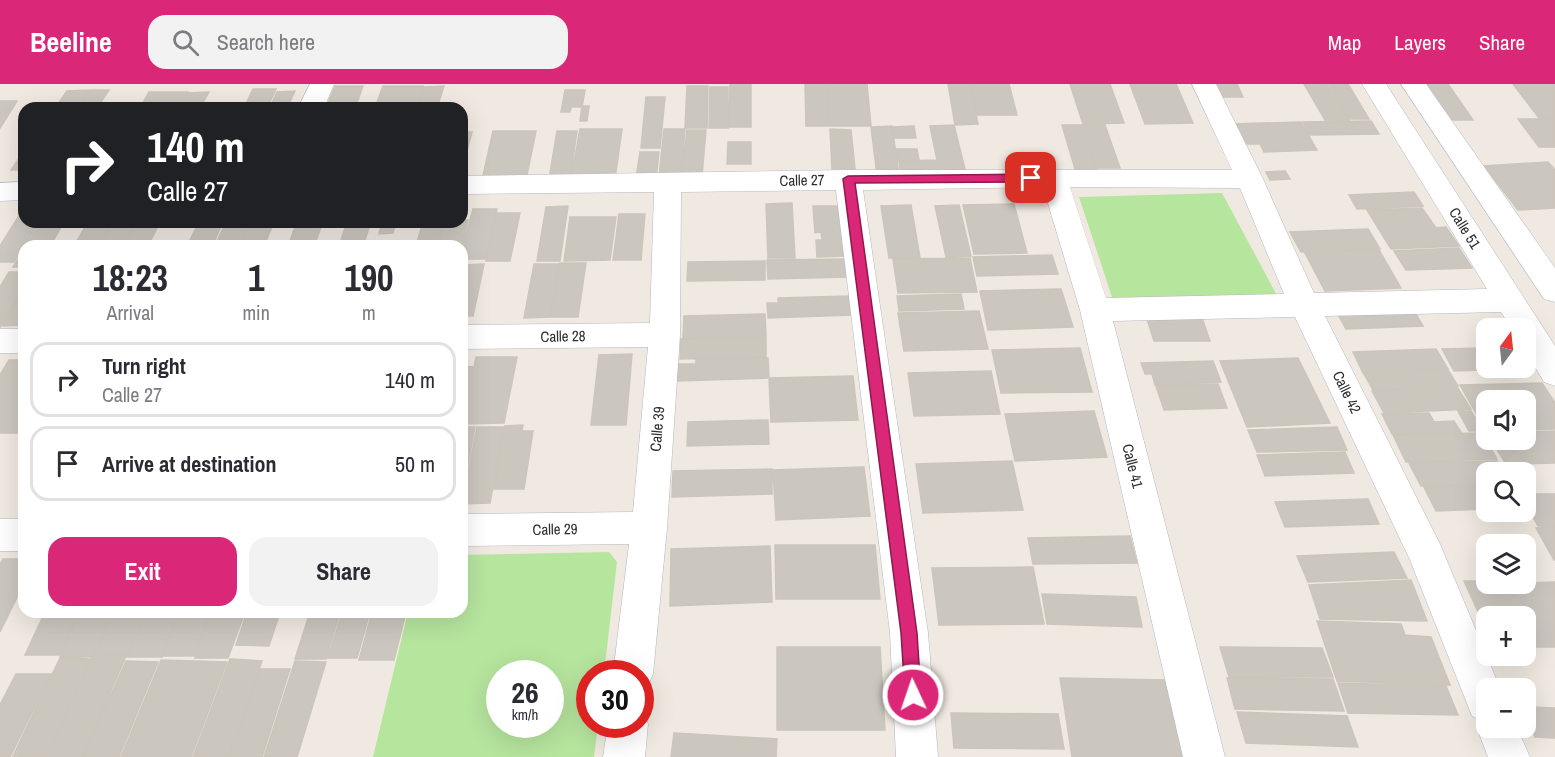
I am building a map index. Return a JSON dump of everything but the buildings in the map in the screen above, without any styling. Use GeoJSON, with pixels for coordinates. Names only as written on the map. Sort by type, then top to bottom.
{"type":"FeatureCollection","features":[{"type":"Feature","properties":{"kind":"street"},"geometry":{"type":"LineString","coordinates":[[314,102],[322,84]]}},
{"type":"Feature","properties":{"kind":"street","name":"Calle 42"},"geometry":{"type":"LineString","coordinates":[[1204,84],[1250,179],[1304,305],[1427,556],[1476,678]]}},
{"type":"Feature","properties":{"kind":"street","name":"Calle 51"},"geometry":{"type":"LineString","coordinates":[[1374,84],[1555,373]]}},
{"type":"Feature","properties":{"kind":"street"},"geometry":{"type":"LineString","coordinates":[[1413,84],[1555,291]]}},
{"type":"Feature","properties":{"kind":"street","name":"Calle 41"},"geometry":{"type":"LineString","coordinates":[[1054,178],[1095,310],[1204,757]]}},
{"type":"Feature","properties":{"kind":"street"},"geometry":{"type":"LineString","coordinates":[[848,179],[909,633],[916,757]]}},
{"type":"Feature","properties":{"kind":"street","name":"Calle 27"},"geometry":{"type":"LineString","coordinates":[[468,185],[848,179],[1250,179]]}},
{"type":"Feature","properties":{"kind":"street","name":"Calle 39"},"geometry":{"type":"LineString","coordinates":[[635,660],[649,528],[664,335],[668,183]]}},
{"type":"Feature","properties":{"kind":"street"},"geometry":{"type":"LineString","coordinates":[[0,192],[18,191]]}},
{"type":"Feature","properties":{"kind":"street"},"geometry":{"type":"LineString","coordinates":[[1095,310],[1511,300]]}},
{"type":"Feature","properties":{"kind":"street","name":"Calle 28"},"geometry":{"type":"LineString","coordinates":[[468,337],[664,335]]}},
{"type":"Feature","properties":{"kind":"street"},"geometry":{"type":"LineString","coordinates":[[0,341],[18,341]]}},
{"type":"Feature","properties":{"kind":"street","name":"Calle 29"},"geometry":{"type":"LineString","coordinates":[[468,530],[649,528]]}},
{"type":"Feature","properties":{"kind":"street"},"geometry":{"type":"LineString","coordinates":[[0,535],[18,535]]}},
{"type":"Feature","properties":{"kind":"street"},"geometry":{"type":"LineString","coordinates":[[624,757],[626,738]]}},
{"type":"Feature","properties":{"kind":"street"},"geometry":{"type":"LineString","coordinates":[[1501,738],[1509,757]]}},
{"type":"Feature","properties":{"kind":"green space"},"geometry":{"type":"Polygon","coordinates":[[[1222,193],[1280,301],[1114,303],[1079,197],[1222,193]]]}},
{"type":"Feature","properties":{"kind":"green space"},"geometry":{"type":"Polygon","coordinates":[[[609,552],[617,562],[606,660],[576,660],[576,738],[596,738],[594,757],[373,757],[407,618],[468,618],[468,555],[609,552]]]}},
{"type":"Feature","properties":{"kind":"route"},"geometry":{"type":"LineString","coordinates":[[913,695],[909,633],[848,179],[1031,178]]}}]}
